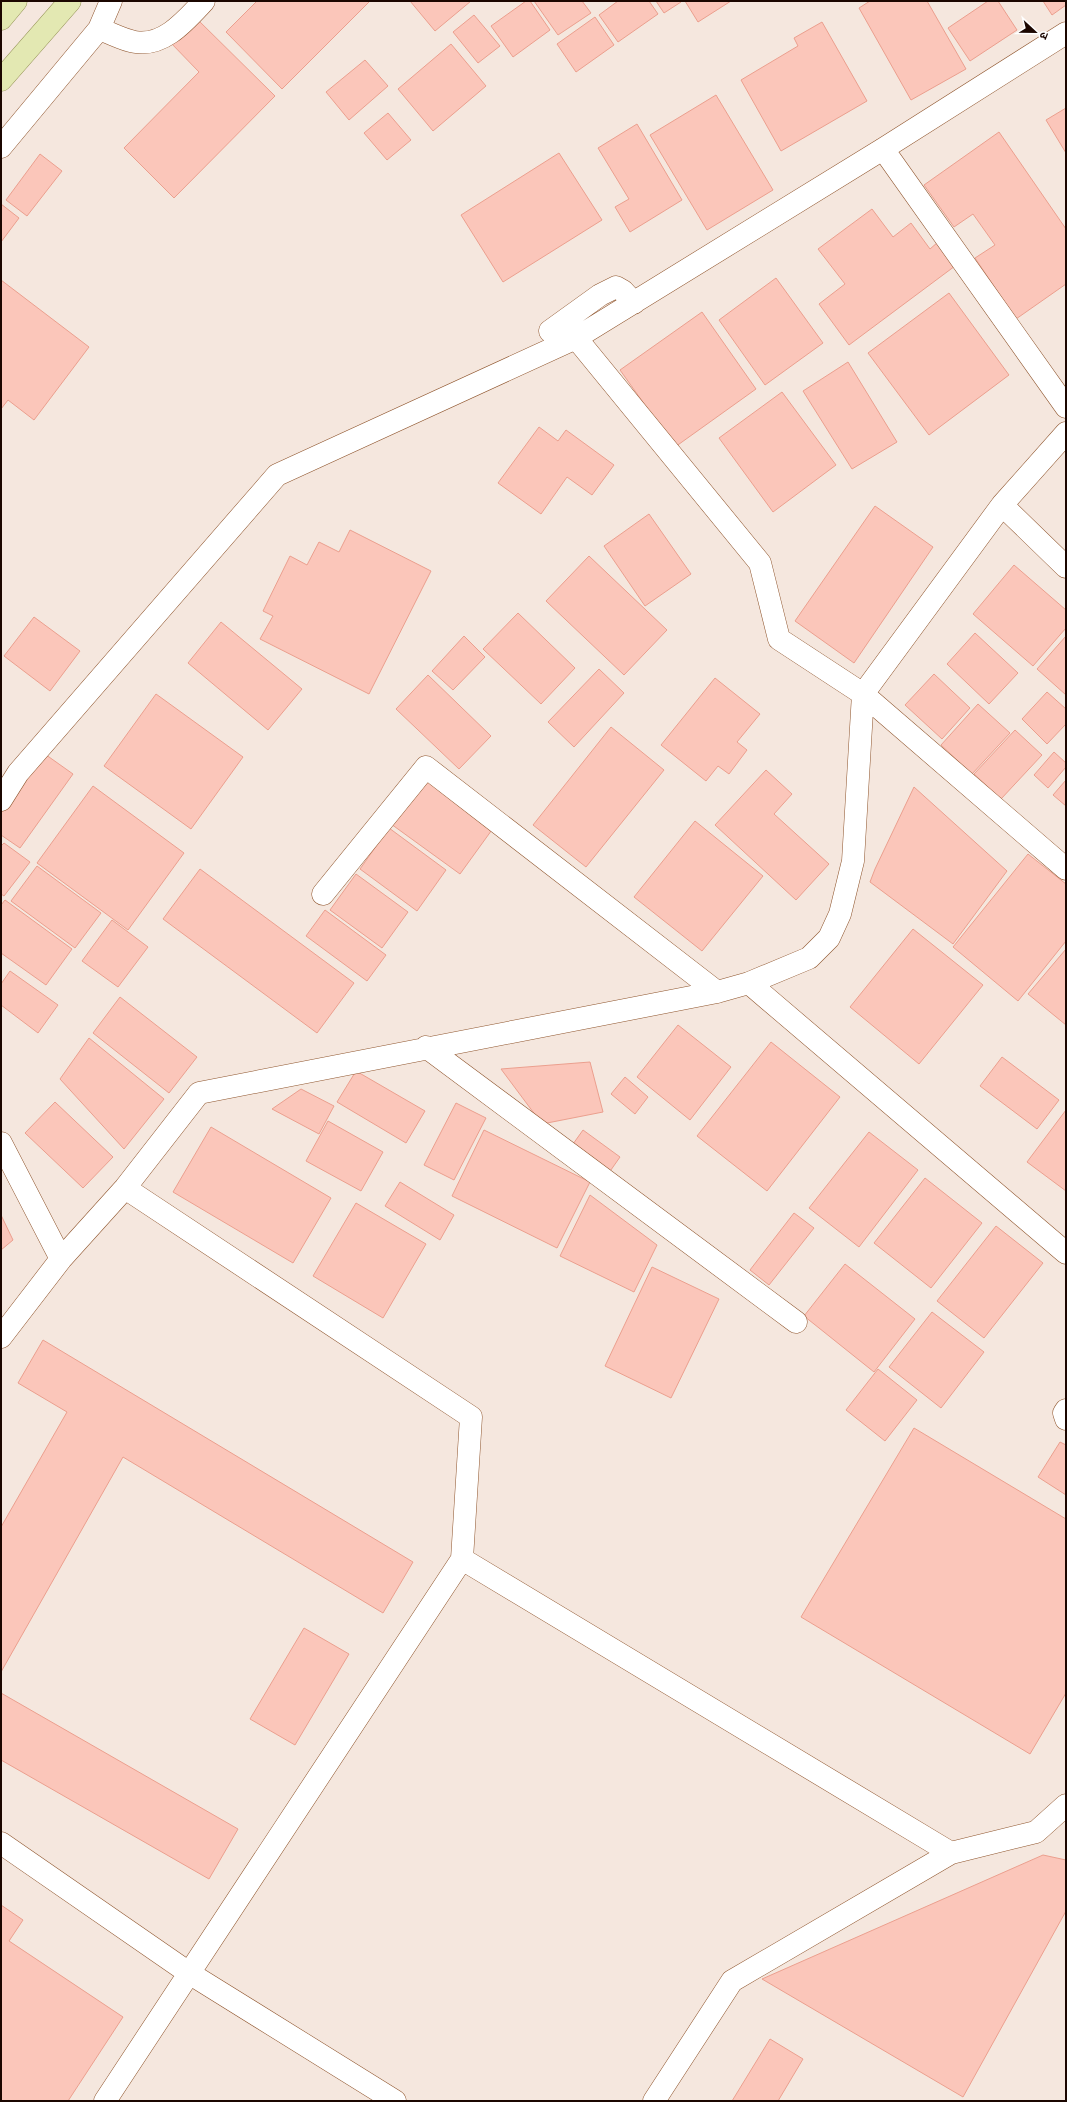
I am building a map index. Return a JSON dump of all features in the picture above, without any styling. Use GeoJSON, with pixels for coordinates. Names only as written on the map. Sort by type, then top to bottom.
{"type":"FeatureCollection","features":[{"type":"Feature","properties":{"kind":"main road"},"geometry":{"type":"LineString","coordinates":[[1,19],[16,1]]}},
{"type":"Feature","properties":{"kind":"main road"},"geometry":{"type":"LineString","coordinates":[[1,80],[70,1]]}},
{"type":"Feature","properties":{"kind":"street"},"geometry":{"type":"LineString","coordinates":[[1,147],[100,29],[111,1]]}},
{"type":"Feature","properties":{"kind":"street"},"geometry":{"type":"LineString","coordinates":[[100,29],[135,42],[154,41],[178,29],[204,1]]}},
{"type":"Feature","properties":{"kind":"street"},"geometry":{"type":"LineString","coordinates":[[1,800],[18,773],[277,475],[576,338],[883,149],[1066,33]]}},
{"type":"Feature","properties":{"kind":"street"},"geometry":{"type":"LineString","coordinates":[[883,149],[1066,407]]}},
{"type":"Feature","properties":{"kind":"street"},"geometry":{"type":"LineString","coordinates":[[550,331],[600,295],[616,287],[634,303]]}},
{"type":"Feature","properties":{"kind":"street"},"geometry":{"type":"LineString","coordinates":[[576,338],[760,563],[779,639],[863,694],[1066,869]]}},
{"type":"Feature","properties":{"kind":"street"},"geometry":{"type":"LineString","coordinates":[[1,1337],[61,1259],[125,1188],[199,1093],[426,1047],[717,992],[748,983],[809,958],[829,938],[840,914],[853,861],[863,694],[1002,505],[1066,434]]}},
{"type":"Feature","properties":{"kind":"street"},"geometry":{"type":"LineString","coordinates":[[1002,505],[1066,567]]}},
{"type":"Feature","properties":{"kind":"street"},"geometry":{"type":"LineString","coordinates":[[323,894],[426,767],[717,992]]}},
{"type":"Feature","properties":{"kind":"street"},"geometry":{"type":"LineString","coordinates":[[748,983],[1066,1253]]}},
{"type":"Feature","properties":{"kind":"street"},"geometry":{"type":"LineString","coordinates":[[426,1047],[796,1322]]}},
{"type":"Feature","properties":{"kind":"street"},"geometry":{"type":"LineString","coordinates":[[1,1143],[61,1259]]}},
{"type":"Feature","properties":{"kind":"street"},"geometry":{"type":"LineString","coordinates":[[105,2101],[462,1559],[471,1418],[125,1188]]}},
{"type":"Feature","properties":{"kind":"street"},"geometry":{"type":"LineString","coordinates":[[1066,1410],[1064,1413],[1066,1419]]}},
{"type":"Feature","properties":{"kind":"street"},"geometry":{"type":"LineString","coordinates":[[462,1559],[951,1853]]}},
{"type":"Feature","properties":{"kind":"street"},"geometry":{"type":"LineString","coordinates":[[654,2101],[732,1981],[951,1853],[1036,1832],[1066,1805]]}},
{"type":"Feature","properties":{"kind":"street"},"geometry":{"type":"LineString","coordinates":[[1,1843],[189,1973],[395,2101]]}},
{"type":"Feature","properties":{"kind":"building"},"geometry":{"type":"Polygon","coordinates":[[[257,1],[370,1],[282,89],[226,32],[257,1]]]}},
{"type":"Feature","properties":{"kind":"building"},"geometry":{"type":"Polygon","coordinates":[[[410,1],[471,1],[435,31],[410,1]]]}},
{"type":"Feature","properties":{"kind":"building"},"geometry":{"type":"Polygon","coordinates":[[[526,1],[530,1],[550,30],[513,57],[491,26],[526,1]]]}},
{"type":"Feature","properties":{"kind":"building"},"geometry":{"type":"Polygon","coordinates":[[[534,1],[582,1],[591,13],[558,35],[534,1]]]}},
{"type":"Feature","properties":{"kind":"building"},"geometry":{"type":"Polygon","coordinates":[[[618,1],[649,1],[658,14],[618,42],[599,15],[618,1]]]}},
{"type":"Feature","properties":{"kind":"building"},"geometry":{"type":"Polygon","coordinates":[[[656,1],[681,1],[681,2],[664,13],[656,1]]]}},
{"type":"Feature","properties":{"kind":"building"},"geometry":{"type":"Polygon","coordinates":[[[685,1],[731,1],[698,22],[685,1]]]}},
{"type":"Feature","properties":{"kind":"building"},"geometry":{"type":"Polygon","coordinates":[[[870,1],[927,1],[966,69],[911,100],[859,8],[870,1]]]}},
{"type":"Feature","properties":{"kind":"building"},"geometry":{"type":"Polygon","coordinates":[[[988,1],[998,1],[1017,30],[970,61],[948,28],[988,1]]]}},
{"type":"Feature","properties":{"kind":"building"},"geometry":{"type":"Polygon","coordinates":[[[1043,1],[1066,1],[1066,5],[1052,15],[1043,1]]]}},
{"type":"Feature","properties":{"kind":"building"},"geometry":{"type":"Polygon","coordinates":[[[474,15],[500,46],[478,63],[453,32],[474,15]]]}},
{"type":"Feature","properties":{"kind":"building"},"geometry":{"type":"Polygon","coordinates":[[[195,17],[275,96],[174,198],[124,148],[199,72],[170,42],[195,17]]]}},
{"type":"Feature","properties":{"kind":"building"},"geometry":{"type":"Polygon","coordinates":[[[595,17],[614,45],[576,72],[557,44],[595,17]]]}},
{"type":"Feature","properties":{"kind":"building"},"geometry":{"type":"Polygon","coordinates":[[[822,22],[867,101],[781,151],[741,80],[798,46],[794,38],[822,22]]]}},
{"type":"Feature","properties":{"kind":"building"},"geometry":{"type":"Polygon","coordinates":[[[451,44],[486,86],[433,131],[398,89],[451,44]]]}},
{"type":"Feature","properties":{"kind":"building"},"geometry":{"type":"Polygon","coordinates":[[[365,60],[388,86],[349,120],[326,92],[365,60]]]}},
{"type":"Feature","properties":{"kind":"building"},"geometry":{"type":"Polygon","coordinates":[[[716,95],[773,190],[707,230],[650,135],[716,95]]]}},
{"type":"Feature","properties":{"kind":"building"},"geometry":{"type":"Polygon","coordinates":[[[1066,108],[1066,153],[1046,120],[1066,108]]]}},
{"type":"Feature","properties":{"kind":"building"},"geometry":{"type":"Polygon","coordinates":[[[388,113],[411,140],[387,160],[364,133],[388,113]]]}},
{"type":"Feature","properties":{"kind":"building"},"geometry":{"type":"Polygon","coordinates":[[[637,124],[682,200],[630,232],[615,207],[629,199],[598,148],[637,124]]]}},
{"type":"Feature","properties":{"kind":"building"},"geometry":{"type":"Polygon","coordinates":[[[999,132],[1066,229],[1066,284],[1016,319],[975,258],[995,245],[973,214],[954,227],[924,185],[999,132]]]}},
{"type":"Feature","properties":{"kind":"building"},"geometry":{"type":"Polygon","coordinates":[[[559,153],[602,220],[503,282],[461,215],[559,153]]]}},
{"type":"Feature","properties":{"kind":"building"},"geometry":{"type":"Polygon","coordinates":[[[40,154],[62,171],[27,216],[6,200],[40,154]]]}},
{"type":"Feature","properties":{"kind":"building"},"geometry":{"type":"Polygon","coordinates":[[[1,204],[19,218],[1,242],[1,204]]]}},
{"type":"Feature","properties":{"kind":"building"},"geometry":{"type":"Polygon","coordinates":[[[872,209],[893,237],[911,223],[930,249],[938,242],[955,266],[849,345],[819,304],[845,284],[818,249],[872,209]]]}},
{"type":"Feature","properties":{"kind":"building"},"geometry":{"type":"Polygon","coordinates":[[[776,278],[823,343],[765,385],[719,320],[776,278]]]}},
{"type":"Feature","properties":{"kind":"building"},"geometry":{"type":"Polygon","coordinates":[[[1,280],[89,347],[34,420],[8,400],[1,409],[1,280]]]}},
{"type":"Feature","properties":{"kind":"building"},"geometry":{"type":"Polygon","coordinates":[[[949,293],[1009,375],[929,435],[868,353],[949,293]]]}},
{"type":"Feature","properties":{"kind":"building"},"geometry":{"type":"Polygon","coordinates":[[[702,312],[756,389],[675,447],[620,370],[702,312]]]}},
{"type":"Feature","properties":{"kind":"building"},"geometry":{"type":"Polygon","coordinates":[[[848,362],[897,442],[852,469],[803,391],[848,362]]]}},
{"type":"Feature","properties":{"kind":"building"},"geometry":{"type":"Polygon","coordinates":[[[782,392],[836,465],[773,512],[719,438],[782,392]]]}},
{"type":"Feature","properties":{"kind":"building"},"geometry":{"type":"Polygon","coordinates":[[[539,427],[558,441],[566,430],[614,465],[592,495],[567,477],[541,514],[498,483],[539,427]]]}},
{"type":"Feature","properties":{"kind":"building"},"geometry":{"type":"Polygon","coordinates":[[[875,506],[933,547],[854,663],[795,621],[875,506]]]}},
{"type":"Feature","properties":{"kind":"building"},"geometry":{"type":"Polygon","coordinates":[[[649,514],[691,574],[645,606],[604,546],[649,514]]]}},
{"type":"Feature","properties":{"kind":"building"},"geometry":{"type":"Polygon","coordinates":[[[350,530],[431,571],[369,694],[260,639],[273,616],[263,611],[290,556],[307,565],[319,542],[339,552],[350,530]]]}},
{"type":"Feature","properties":{"kind":"building"},"geometry":{"type":"Polygon","coordinates":[[[589,556],[667,630],[624,675],[546,601],[589,556]]]}},
{"type":"Feature","properties":{"kind":"building"},"geometry":{"type":"Polygon","coordinates":[[[1014,565],[1066,610],[1066,628],[1033,666],[973,614],[1014,565]]]}},
{"type":"Feature","properties":{"kind":"building"},"geometry":{"type":"Polygon","coordinates":[[[518,613],[575,668],[541,704],[483,649],[518,613]]]}},
{"type":"Feature","properties":{"kind":"building"},"geometry":{"type":"Polygon","coordinates":[[[34,617],[80,651],[50,691],[4,656],[34,617]]]}},
{"type":"Feature","properties":{"kind":"building"},"geometry":{"type":"Polygon","coordinates":[[[221,622],[302,689],[268,730],[188,663],[221,622]]]}},
{"type":"Feature","properties":{"kind":"building"},"geometry":{"type":"Polygon","coordinates":[[[975,633],[1018,673],[989,704],[947,664],[975,633]]]}},
{"type":"Feature","properties":{"kind":"building"},"geometry":{"type":"Polygon","coordinates":[[[464,636],[485,657],[453,690],[432,671],[464,636]]]}},
{"type":"Feature","properties":{"kind":"building"},"geometry":{"type":"Polygon","coordinates":[[[1066,636],[1066,695],[1037,669],[1066,636]]]}},
{"type":"Feature","properties":{"kind":"building"},"geometry":{"type":"Polygon","coordinates":[[[599,669],[624,693],[574,747],[548,722],[599,669]]]}},
{"type":"Feature","properties":{"kind":"building"},"geometry":{"type":"Polygon","coordinates":[[[934,674],[970,708],[942,739],[905,705],[934,674]]]}},
{"type":"Feature","properties":{"kind":"building"},"geometry":{"type":"Polygon","coordinates":[[[428,675],[491,736],[459,769],[396,709],[428,675]]]}},
{"type":"Feature","properties":{"kind":"building"},"geometry":{"type":"Polygon","coordinates":[[[715,678],[760,714],[737,742],[747,750],[729,774],[718,766],[706,781],[661,745],[715,678]]]}},
{"type":"Feature","properties":{"kind":"building"},"geometry":{"type":"Polygon","coordinates":[[[1047,692],[1066,709],[1066,724],[1047,744],[1022,719],[1047,692]]]}},
{"type":"Feature","properties":{"kind":"building"},"geometry":{"type":"Polygon","coordinates":[[[156,694],[243,757],[191,829],[104,766],[156,694]]]}},
{"type":"Feature","properties":{"kind":"building"},"geometry":{"type":"Polygon","coordinates":[[[978,704],[1010,733],[972,774],[941,745],[978,704]]]}},
{"type":"Feature","properties":{"kind":"building"},"geometry":{"type":"Polygon","coordinates":[[[611,727],[664,770],[586,867],[533,825],[611,727]]]}},
{"type":"Feature","properties":{"kind":"building"},"geometry":{"type":"Polygon","coordinates":[[[1015,730],[1042,755],[1001,799],[974,774],[1015,730]]]}},
{"type":"Feature","properties":{"kind":"building"},"geometry":{"type":"Polygon","coordinates":[[[42,752],[73,774],[20,848],[1,835],[1,809],[42,752]]]}},
{"type":"Feature","properties":{"kind":"building"},"geometry":{"type":"Polygon","coordinates":[[[1054,752],[1066,763],[1066,767],[1048,788],[1034,775],[1054,752]]]}},
{"type":"Feature","properties":{"kind":"building"},"geometry":{"type":"Polygon","coordinates":[[[766,770],[792,794],[774,814],[829,864],[796,900],[715,825],[766,770]]]}},
{"type":"Feature","properties":{"kind":"building"},"geometry":{"type":"Polygon","coordinates":[[[426,776],[494,827],[460,874],[391,824],[426,776]]]}},
{"type":"Feature","properties":{"kind":"building"},"geometry":{"type":"Polygon","coordinates":[[[1066,780],[1066,806],[1053,795],[1066,780]]]}},
{"type":"Feature","properties":{"kind":"building"},"geometry":{"type":"Polygon","coordinates":[[[93,786],[184,853],[128,930],[37,863],[93,786]]]}},
{"type":"Feature","properties":{"kind":"building"},"geometry":{"type":"Polygon","coordinates":[[[914,787],[1007,871],[953,944],[870,882],[914,787]]]}},
{"type":"Feature","properties":{"kind":"building"},"geometry":{"type":"Polygon","coordinates":[[[695,821],[763,876],[702,951],[634,897],[695,821]]]}},
{"type":"Feature","properties":{"kind":"building"},"geometry":{"type":"Polygon","coordinates":[[[389,828],[446,870],[417,911],[360,869],[389,828]]]}},
{"type":"Feature","properties":{"kind":"building"},"geometry":{"type":"Polygon","coordinates":[[[4,843],[30,862],[4,896],[1,894],[1,846],[4,843]]]}},
{"type":"Feature","properties":{"kind":"building"},"geometry":{"type":"Polygon","coordinates":[[[1028,854],[1066,884],[1066,941],[1018,1001],[953,947],[1028,854]]]}},
{"type":"Feature","properties":{"kind":"building"},"geometry":{"type":"Polygon","coordinates":[[[37,866],[101,913],[75,948],[11,901],[37,866]]]}},
{"type":"Feature","properties":{"kind":"building"},"geometry":{"type":"Polygon","coordinates":[[[200,869],[354,983],[317,1033],[163,919],[200,869]]]}},
{"type":"Feature","properties":{"kind":"building"},"geometry":{"type":"Polygon","coordinates":[[[356,874],[408,912],[382,948],[330,910],[356,874]]]}},
{"type":"Feature","properties":{"kind":"building"},"geometry":{"type":"Polygon","coordinates":[[[5,900],[72,949],[46,985],[1,953],[1,905],[5,900]]]}},
{"type":"Feature","properties":{"kind":"building"},"geometry":{"type":"Polygon","coordinates":[[[325,910],[386,955],[367,981],[306,936],[325,910]]]}},
{"type":"Feature","properties":{"kind":"building"},"geometry":{"type":"Polygon","coordinates":[[[112,920],[148,947],[118,987],[82,961],[112,920]]]}},
{"type":"Feature","properties":{"kind":"building"},"geometry":{"type":"Polygon","coordinates":[[[913,929],[983,985],[919,1064],[850,1007],[913,929]]]}},
{"type":"Feature","properties":{"kind":"building"},"geometry":{"type":"Polygon","coordinates":[[[1066,949],[1066,1025],[1028,994],[1066,949]]]}},
{"type":"Feature","properties":{"kind":"building"},"geometry":{"type":"Polygon","coordinates":[[[10,971],[58,1005],[38,1033],[1,1005],[1,984],[10,971]]]}},
{"type":"Feature","properties":{"kind":"building"},"geometry":{"type":"Polygon","coordinates":[[[120,997],[197,1057],[169,1093],[93,1033],[120,997]]]}},
{"type":"Feature","properties":{"kind":"building"},"geometry":{"type":"Polygon","coordinates":[[[678,1025],[731,1067],[690,1120],[637,1077],[678,1025]]]}},
{"type":"Feature","properties":{"kind":"building"},"geometry":{"type":"Polygon","coordinates":[[[89,1038],[164,1099],[124,1149],[60,1079],[89,1038]]]}},
{"type":"Feature","properties":{"kind":"building"},"geometry":{"type":"Polygon","coordinates":[[[771,1042],[840,1097],[767,1191],[697,1136],[771,1042]]]}},
{"type":"Feature","properties":{"kind":"building"},"geometry":{"type":"Polygon","coordinates":[[[1002,1057],[1059,1100],[1037,1129],[980,1086],[1002,1057]]]}},
{"type":"Feature","properties":{"kind":"building"},"geometry":{"type":"Polygon","coordinates":[[[590,1062],[603,1112],[542,1124],[501,1069],[590,1062]]]}},
{"type":"Feature","properties":{"kind":"building"},"geometry":{"type":"Polygon","coordinates":[[[356,1071],[425,1111],[406,1143],[337,1102],[356,1071]]]}},
{"type":"Feature","properties":{"kind":"building"},"geometry":{"type":"Polygon","coordinates":[[[625,1077],[648,1097],[635,1114],[611,1094],[625,1077]]]}},
{"type":"Feature","properties":{"kind":"building"},"geometry":{"type":"Polygon","coordinates":[[[301,1089],[334,1106],[319,1134],[272,1109],[301,1089]]]}},
{"type":"Feature","properties":{"kind":"building"},"geometry":{"type":"Polygon","coordinates":[[[55,1102],[113,1157],[83,1188],[25,1133],[55,1102]]]}},
{"type":"Feature","properties":{"kind":"building"},"geometry":{"type":"Polygon","coordinates":[[[456,1103],[486,1118],[454,1180],[424,1165],[456,1103]]]}},
{"type":"Feature","properties":{"kind":"building"},"geometry":{"type":"Polygon","coordinates":[[[1066,1110],[1066,1191],[1027,1162],[1066,1110]]]}},
{"type":"Feature","properties":{"kind":"building"},"geometry":{"type":"Polygon","coordinates":[[[328,1121],[383,1152],[361,1191],[306,1161],[328,1121]]]}},
{"type":"Feature","properties":{"kind":"building"},"geometry":{"type":"Polygon","coordinates":[[[211,1127],[331,1198],[293,1263],[173,1192],[211,1127]]]}},
{"type":"Feature","properties":{"kind":"building"},"geometry":{"type":"Polygon","coordinates":[[[484,1130],[590,1182],[557,1248],[452,1196],[484,1130]]]}},
{"type":"Feature","properties":{"kind":"building"},"geometry":{"type":"Polygon","coordinates":[[[583,1130],[620,1157],[606,1177],[568,1151],[583,1130]]]}},
{"type":"Feature","properties":{"kind":"building"},"geometry":{"type":"Polygon","coordinates":[[[869,1132],[918,1170],[859,1247],[809,1208],[869,1132]]]}},
{"type":"Feature","properties":{"kind":"building"},"geometry":{"type":"Polygon","coordinates":[[[925,1178],[982,1223],[931,1288],[874,1243],[925,1178]]]}},
{"type":"Feature","properties":{"kind":"building"},"geometry":{"type":"Polygon","coordinates":[[[400,1182],[454,1215],[440,1240],[385,1206],[400,1182]]]}},
{"type":"Feature","properties":{"kind":"building"},"geometry":{"type":"Polygon","coordinates":[[[590,1195],[657,1245],[634,1292],[560,1256],[590,1195]]]}},
{"type":"Feature","properties":{"kind":"building"},"geometry":{"type":"Polygon","coordinates":[[[356,1203],[426,1244],[383,1318],[313,1276],[356,1203]]]}},
{"type":"Feature","properties":{"kind":"building"},"geometry":{"type":"Polygon","coordinates":[[[794,1213],[814,1228],[769,1285],[750,1270],[794,1213]]]}},
{"type":"Feature","properties":{"kind":"building"},"geometry":{"type":"Polygon","coordinates":[[[1,1215],[13,1240],[1,1250],[1,1215]]]}},
{"type":"Feature","properties":{"kind":"building"},"geometry":{"type":"Polygon","coordinates":[[[996,1226],[1043,1263],[984,1338],[937,1301],[996,1226]]]}},
{"type":"Feature","properties":{"kind":"building"},"geometry":{"type":"Polygon","coordinates":[[[845,1264],[915,1319],[874,1372],[804,1316],[845,1264]]]}},
{"type":"Feature","properties":{"kind":"building"},"geometry":{"type":"Polygon","coordinates":[[[652,1267],[719,1299],[671,1398],[605,1366],[652,1267]]]}},
{"type":"Feature","properties":{"kind":"building"},"geometry":{"type":"Polygon","coordinates":[[[932,1312],[984,1352],[941,1408],[889,1367],[932,1312]]]}},
{"type":"Feature","properties":{"kind":"building"},"geometry":{"type":"Polygon","coordinates":[[[43,1340],[413,1562],[383,1613],[123,1457],[1,1672],[1,1527],[67,1412],[18,1383],[43,1340]]]}},
{"type":"Feature","properties":{"kind":"building"},"geometry":{"type":"Polygon","coordinates":[[[878,1369],[917,1400],[885,1441],[846,1410],[878,1369]]]}},
{"type":"Feature","properties":{"kind":"building"},"geometry":{"type":"Polygon","coordinates":[[[914,1428],[1066,1519],[1066,1693],[1030,1754],[801,1617],[914,1428]]]}},
{"type":"Feature","properties":{"kind":"building"},"geometry":{"type":"Polygon","coordinates":[[[1060,1442],[1066,1445],[1066,1495],[1038,1477],[1060,1442]]]}},
{"type":"Feature","properties":{"kind":"building"},"geometry":{"type":"Polygon","coordinates":[[[304,1628],[349,1654],[295,1745],[250,1719],[304,1628]]]}},
{"type":"Feature","properties":{"kind":"building"},"geometry":{"type":"Polygon","coordinates":[[[1,1693],[238,1829],[209,1879],[1,1760],[1,1693]]]}},
{"type":"Feature","properties":{"kind":"building"},"geometry":{"type":"Polygon","coordinates":[[[1043,1855],[1066,1860],[1066,1911],[963,2097],[762,1979],[1043,1855]]]}},
{"type":"Feature","properties":{"kind":"building"},"geometry":{"type":"Polygon","coordinates":[[[1,1905],[23,1920],[9,1941],[123,2017],[68,2101],[1,2101],[1,1905]]]}},
{"type":"Feature","properties":{"kind":"building"},"geometry":{"type":"Polygon","coordinates":[[[770,2039],[803,2059],[778,2101],[732,2101],[770,2039]]]}}]}
